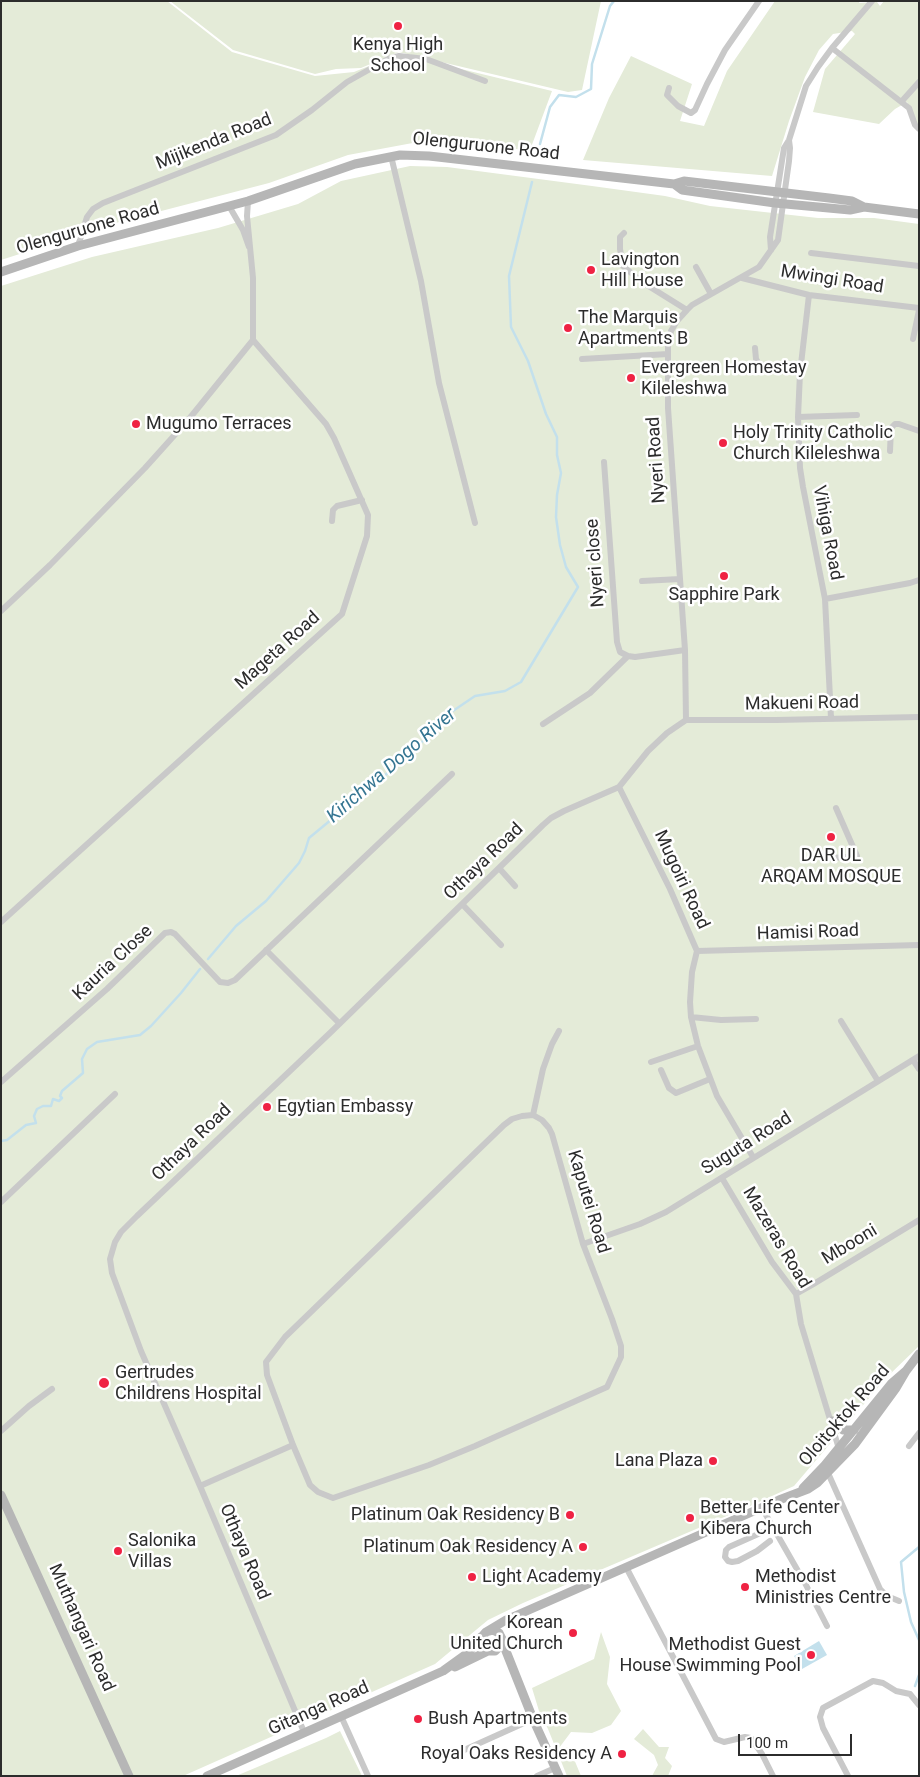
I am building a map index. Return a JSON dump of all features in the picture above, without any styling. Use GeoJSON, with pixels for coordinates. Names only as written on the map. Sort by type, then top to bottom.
{"type":"FeatureCollection","features":[{"type":"Feature","properties":{"kind":"street"},"geometry":{"type":"LineString","coordinates":[[669,88],[667,95],[678,106],[691,113],[695,110],[726,50],[759,1]]}},
{"type":"Feature","properties":{"kind":"street","name":"Nyeri Road"},"geometry":{"type":"LineString","coordinates":[[686,720],[685,650],[668,408],[668,354],[671,331],[686,310],[759,267],[778,240],[784,148],[789,140],[806,86],[832,48],[872,1]]}},
{"type":"Feature","properties":{"kind":"street"},"geometry":{"type":"LineString","coordinates":[[832,48],[902,101],[909,108],[915,125],[919,129]]}},
{"type":"Feature","properties":{"kind":"street","name":"Mijikenda Road"},"geometry":{"type":"LineString","coordinates":[[78,246],[87,217],[103,203],[276,135],[312,110],[347,82],[388,59],[399,56],[426,59],[485,81]]}},
{"type":"Feature","properties":{"kind":"street"},"geometry":{"type":"LineString","coordinates":[[902,101],[919,82]]}},
{"type":"Feature","properties":{"kind":"street"},"geometry":{"type":"LineString","coordinates":[[391,156],[421,281],[439,383],[474,523]]}},
{"type":"Feature","properties":{"kind":"street","name":"Olenguruone Road"},"geometry":{"type":"LineString","coordinates":[[1,272],[78,246],[248,201],[355,164],[391,156],[429,156],[674,184],[682,190],[779,204],[850,210],[864,207],[919,214]]}},
{"type":"Feature","properties":{"kind":"street"},"geometry":{"type":"LineString","coordinates":[[674,184],[684,181],[780,192],[852,201],[864,207]]}},
{"type":"Feature","properties":{"kind":"street"},"geometry":{"type":"LineString","coordinates":[[1,611],[50,566],[145,468],[189,419],[253,340],[254,306],[247,216],[248,201]]}},
{"type":"Feature","properties":{"kind":"street"},"geometry":{"type":"LineString","coordinates":[[229,206],[243,230],[251,255]]}},
{"type":"Feature","properties":{"kind":"street"},"geometry":{"type":"LineString","coordinates":[[624,233],[620,238],[620,249],[624,266],[642,282],[686,310]]}},
{"type":"Feature","properties":{"kind":"street"},"geometry":{"type":"LineString","coordinates":[[811,253],[919,266]]}},
{"type":"Feature","properties":{"kind":"street"},"geometry":{"type":"LineString","coordinates":[[696,267],[711,294]]}},
{"type":"Feature","properties":{"kind":"street","name":"Mwingi Road"},"geometry":{"type":"LineString","coordinates":[[742,278],[809,295],[919,309]]}},
{"type":"Feature","properties":{"kind":"street","name":"Vihiga Road"},"geometry":{"type":"LineString","coordinates":[[809,295],[800,373],[798,417],[803,487],[825,600],[831,718]]}},
{"type":"Feature","properties":{"kind":"street"},"geometry":{"type":"LineString","coordinates":[[913,339],[919,309]]}},
{"type":"Feature","properties":{"kind":"street","name":"Mageta Road"},"geometry":{"type":"LineString","coordinates":[[1,922],[342,614],[366,536],[368,515],[326,424],[253,340]]}},
{"type":"Feature","properties":{"kind":"street"},"geometry":{"type":"LineString","coordinates":[[755,348],[756,359],[759,364],[800,373]]}},
{"type":"Feature","properties":{"kind":"street"},"geometry":{"type":"LineString","coordinates":[[582,359],[668,354]]}},
{"type":"Feature","properties":{"kind":"street"},"geometry":{"type":"LineString","coordinates":[[798,417],[857,415]]}},
{"type":"Feature","properties":{"kind":"street"},"geometry":{"type":"LineString","coordinates":[[890,452],[892,428],[895,424],[919,431]]}},
{"type":"Feature","properties":{"kind":"street","name":"Nyeri close"},"geometry":{"type":"LineString","coordinates":[[604,462],[617,642],[620,652],[628,656]]}},
{"type":"Feature","properties":{"kind":"street"},"geometry":{"type":"LineString","coordinates":[[332,521],[333,510],[337,506],[362,500]]}},
{"type":"Feature","properties":{"kind":"street"},"geometry":{"type":"LineString","coordinates":[[642,581],[680,579]]}},
{"type":"Feature","properties":{"kind":"street"},"geometry":{"type":"LineString","coordinates":[[825,600],[919,580]]}},
{"type":"Feature","properties":{"kind":"street"},"geometry":{"type":"LineString","coordinates":[[543,724],[590,693],[628,656],[634,657],[685,650]]}},
{"type":"Feature","properties":{"kind":"street","name":"Makueni Road"},"geometry":{"type":"LineString","coordinates":[[686,720],[919,717]]}},
{"type":"Feature","properties":{"kind":"street","name":"Othaya Road"},"geometry":{"type":"LineString","coordinates":[[304,1732],[141,1352],[112,1273],[111,1253],[115,1242],[121,1232],[340,1024],[552,818],[619,787],[648,751],[667,732],[686,720]]}},
{"type":"Feature","properties":{"kind":"street","name":"Kauria Close"},"geometry":{"type":"LineString","coordinates":[[1,1082],[107,989],[166,934],[175,934],[220,982],[224,983],[235,980],[452,774]]}},
{"type":"Feature","properties":{"kind":"street","name":"Mugoiri Road"},"geometry":{"type":"LineString","coordinates":[[619,787],[666,881],[697,951],[691,983],[691,1017],[698,1046],[717,1096],[753,1157]]}},
{"type":"Feature","properties":{"kind":"street"},"geometry":{"type":"LineString","coordinates":[[822,859],[857,856],[836,808]]}},
{"type":"Feature","properties":{"kind":"street"},"geometry":{"type":"LineString","coordinates":[[499,868],[515,886]]}},
{"type":"Feature","properties":{"kind":"street"},"geometry":{"type":"LineString","coordinates":[[462,904],[501,945]]}},
{"type":"Feature","properties":{"kind":"street","name":"Hamisi Road"},"geometry":{"type":"LineString","coordinates":[[697,951],[919,945]]}},
{"type":"Feature","properties":{"kind":"street"},"geometry":{"type":"LineString","coordinates":[[266,950],[340,1024]]}},
{"type":"Feature","properties":{"kind":"street"},"geometry":{"type":"LineString","coordinates":[[691,1017],[721,1020],[756,1019]]}},
{"type":"Feature","properties":{"kind":"street"},"geometry":{"type":"LineString","coordinates":[[840,1021],[878,1080]]}},
{"type":"Feature","properties":{"kind":"street"},"geometry":{"type":"LineString","coordinates":[[533,1115],[543,1069],[559,1031]]}},
{"type":"Feature","properties":{"kind":"street"},"geometry":{"type":"LineString","coordinates":[[651,1062],[698,1046]]}},
{"type":"Feature","properties":{"kind":"street"},"geometry":{"type":"LineString","coordinates":[[916,1058],[919,1069]]}},
{"type":"Feature","properties":{"kind":"street","name":"Suguta Road"},"geometry":{"type":"LineString","coordinates":[[583,1244],[640,1224],[666,1212],[916,1058]]}},
{"type":"Feature","properties":{"kind":"street"},"geometry":{"type":"LineString","coordinates":[[661,1070],[669,1088],[676,1093],[710,1079]]}},
{"type":"Feature","properties":{"kind":"street"},"geometry":{"type":"LineString","coordinates":[[1,1202],[115,1094]]}},
{"type":"Feature","properties":{"kind":"street","name":"Kaputei Road"},"geometry":{"type":"LineString","coordinates":[[533,1115],[542,1120],[552,1134],[583,1244],[621,1346],[621,1357],[607,1387],[438,1461],[333,1498],[325,1495],[310,1486],[267,1375],[266,1362],[285,1337],[504,1124],[512,1119],[533,1115]]}},
{"type":"Feature","properties":{"kind":"street","name":"Mazeras Road"},"geometry":{"type":"LineString","coordinates":[[722,1178],[772,1262],[796,1294],[801,1324],[832,1422],[841,1443],[841,1459]]}},
{"type":"Feature","properties":{"kind":"street","name":"Mbooni"},"geometry":{"type":"LineString","coordinates":[[796,1294],[919,1220]]}},
{"type":"Feature","properties":{"kind":"street"},"geometry":{"type":"LineString","coordinates":[[906,1371],[919,1354]]}},
{"type":"Feature","properties":{"kind":"street","name":"Oloitoktok Road"},"geometry":{"type":"LineString","coordinates":[[528,1611],[762,1508],[808,1490],[841,1459],[896,1388],[906,1371]]}},
{"type":"Feature","properties":{"kind":"street","name":"Oloitoktok Road"},"geometry":{"type":"LineString","coordinates":[[798,1493],[854,1430],[891,1384],[906,1371]]}},
{"type":"Feature","properties":{"kind":"street"},"geometry":{"type":"LineString","coordinates":[[1,1431],[29,1406],[52,1390]]}},
{"type":"Feature","properties":{"kind":"street"},"geometry":{"type":"LineString","coordinates":[[832,1422],[843,1430],[854,1430]]}},
{"type":"Feature","properties":{"kind":"street"},"geometry":{"type":"LineString","coordinates":[[841,1443],[866,1428]]}},
{"type":"Feature","properties":{"kind":"street"},"geometry":{"type":"LineString","coordinates":[[909,1446],[919,1433]]}},
{"type":"Feature","properties":{"kind":"street"},"geometry":{"type":"LineString","coordinates":[[200,1486],[293,1445]]}},
{"type":"Feature","properties":{"kind":"street"},"geometry":{"type":"LineString","coordinates":[[828,1473],[880,1589],[887,1596],[899,1601]]}},
{"type":"Feature","properties":{"kind":"street","name":"Muthangari Road"},"geometry":{"type":"LineString","coordinates":[[1,1495],[27,1548],[129,1776]]}},
{"type":"Feature","properties":{"kind":"street"},"geometry":{"type":"LineString","coordinates":[[762,1508],[806,1585],[826,1626]]}},
{"type":"Feature","properties":{"kind":"street"},"geometry":{"type":"LineString","coordinates":[[765,1531],[729,1547],[726,1550],[725,1556],[728,1561],[738,1561],[757,1551],[770,1541]]}},
{"type":"Feature","properties":{"kind":"street"},"geometry":{"type":"LineString","coordinates":[[626,1567],[716,1739],[724,1742],[745,1737],[751,1738],[762,1754],[773,1776]]}},
{"type":"Feature","properties":{"kind":"street","name":"Gitanga Road"},"geometry":{"type":"LineString","coordinates":[[207,1776],[443,1671],[498,1649],[510,1623],[528,1611]]}},
{"type":"Feature","properties":{"kind":"street","name":"Gitanga Road"},"geometry":{"type":"LineString","coordinates":[[443,1671],[468,1652],[484,1634],[506,1620],[528,1611]]}},
{"type":"Feature","properties":{"kind":"street"},"geometry":{"type":"LineString","coordinates":[[520,1686],[508,1664],[500,1655],[490,1651],[481,1644],[484,1634],[496,1631],[502,1640],[557,1772],[538,1776]]}},
{"type":"Feature","properties":{"kind":"street"},"geometry":{"type":"LineString","coordinates":[[848,1776],[823,1728],[820,1717],[823,1708],[867,1683],[876,1681],[896,1691],[910,1694],[919,1705]]}},
{"type":"Feature","properties":{"kind":"street"},"geometry":{"type":"LineString","coordinates":[[341,1716],[368,1776]]}},
{"type":"Feature","properties":{"kind":"street"},"geometry":{"type":"LineString","coordinates":[[462,1751],[534,1719]]}},
{"type":"Feature","properties":{"kind":"green space"},"geometry":{"type":"Polygon","coordinates":[[[1,1],[167,1],[232,52],[315,76],[354,72],[399,54],[552,91],[530,150],[418,142],[348,155],[269,183],[119,222],[1,260],[1,1]]]}},
{"type":"Feature","properties":{"kind":"green space","name":"Kenya High School"},"geometry":{"type":"Polygon","coordinates":[[[170,1],[601,1],[582,90],[568,92],[399,52],[361,68],[336,69],[315,74],[233,50],[170,1]]]}},
{"type":"Feature","properties":{"kind":"green space"},"geometry":{"type":"Polygon","coordinates":[[[775,1],[860,1],[859,3],[877,2],[880,6],[884,1],[919,1],[919,128],[907,102],[895,109],[879,124],[813,112],[825,69],[855,34],[852,31],[833,34],[819,50],[805,77],[772,176],[583,160],[609,98],[631,56],[692,84],[680,121],[704,126],[727,71],[775,1]]]}},
{"type":"Feature","properties":{"kind":"green space"},"geometry":{"type":"Polygon","coordinates":[[[410,166],[447,167],[592,186],[665,196],[710,206],[818,218],[874,218],[919,224],[919,1346],[887,1377],[794,1486],[523,1603],[488,1620],[435,1664],[183,1776],[1,1776],[1,286],[92,257],[218,228],[298,204],[341,181],[410,166]]]}},
{"type":"Feature","properties":{"kind":"green space"},"geometry":{"type":"Polygon","coordinates":[[[601,1632],[610,1657],[607,1684],[621,1711],[611,1725],[592,1733],[571,1732],[559,1748],[569,1747],[581,1776],[567,1776],[539,1711],[532,1688],[594,1659],[601,1632]]]}},
{"type":"Feature","properties":{"kind":"green space"},"geometry":{"type":"Polygon","coordinates":[[[643,1729],[659,1747],[669,1747],[665,1758],[672,1766],[668,1776],[652,1776],[658,1765],[654,1755],[634,1739],[643,1729]]]}},
{"type":"Feature","properties":{"kind":"green space"},"geometry":{"type":"Polygon","coordinates":[[[340,1731],[362,1776],[236,1776],[326,1738],[340,1731]]]}},
{"type":"Feature","properties":{"kind":"water","name":"Methodist Guest House Swimming Pool"},"geometry":{"type":"Polygon","coordinates":[[[819,1641],[827,1655],[802,1669],[794,1656],[819,1641]]]}},
{"type":"Feature","properties":{"kind":"waterway","name":"Kirichwa Dogo River"},"geometry":{"type":"LineString","coordinates":[[540,144],[550,107],[559,95],[576,97],[591,89],[592,64],[610,6],[614,1]]}},
{"type":"Feature","properties":{"kind":"waterway","name":"Kirichwa Dogo River"},"geometry":{"type":"LineString","coordinates":[[208,959],[236,926],[266,901],[299,863],[309,838],[413,752],[444,717],[475,696],[505,691],[521,682],[578,587],[566,567],[560,545],[556,517],[561,473],[557,455],[557,437],[546,414],[528,361],[511,327],[509,276],[532,182]]}},
{"type":"Feature","properties":{"kind":"waterway","name":"Kirichwa Dogo River"},"geometry":{"type":"LineString","coordinates":[[1,1141],[7,1140],[26,1125],[36,1123],[34,1116],[37,1109],[43,1106],[51,1106],[53,1099],[59,1101],[62,1098],[60,1096],[62,1091],[83,1073],[82,1059],[87,1049],[97,1042],[140,1035],[151,1026],[200,969]]}},
{"type":"Feature","properties":{"kind":"waterway"},"geometry":{"type":"LineString","coordinates":[[919,1547],[901,1562],[904,1592],[911,1622],[919,1640]]}},
{"type":"Feature","properties":{"kind":"waterway"},"geometry":{"type":"LineString","coordinates":[[915,1686],[919,1675]]}},
{"type":"Feature","properties":{"kind":"place","name":"Kenya High School"},"geometry":{"type":"Point","coordinates":[398,26]}},
{"type":"Feature","properties":{"kind":"place","name":"Lavington Hill House"},"geometry":{"type":"Point","coordinates":[591,270]}},
{"type":"Feature","properties":{"kind":"place","name":"The Marquis Apartments B"},"geometry":{"type":"Point","coordinates":[568,328]}},
{"type":"Feature","properties":{"kind":"place","name":"Evergreen Homestay Kileleshwa"},"geometry":{"type":"Point","coordinates":[631,378]}},
{"type":"Feature","properties":{"kind":"place","name":"Mugumo Terraces"},"geometry":{"type":"Point","coordinates":[136,424]}},
{"type":"Feature","properties":{"kind":"place","name":"Holy Trinity Catholic Church Kileleshwa"},"geometry":{"type":"Point","coordinates":[723,443]}},
{"type":"Feature","properties":{"kind":"place","name":"Sapphire Park"},"geometry":{"type":"Point","coordinates":[724,576]}},
{"type":"Feature","properties":{"kind":"place","name":"DAR UL ARQAM MOSQUE"},"geometry":{"type":"Point","coordinates":[831,837]}},
{"type":"Feature","properties":{"kind":"place","name":"Egytian Embassy"},"geometry":{"type":"Point","coordinates":[267,1107]}},
{"type":"Feature","properties":{"kind":"place","name":"Gertrudes Childrens Hospital"},"geometry":{"type":"Point","coordinates":[104,1383]}},
{"type":"Feature","properties":{"kind":"place","name":"Lana Plaza"},"geometry":{"type":"Point","coordinates":[713,1461]}},
{"type":"Feature","properties":{"kind":"place","name":"Platinum Oak Residency B"},"geometry":{"type":"Point","coordinates":[570,1515]}},
{"type":"Feature","properties":{"kind":"place","name":"Better Life Center Kibera Church"},"geometry":{"type":"Point","coordinates":[690,1518]}},
{"type":"Feature","properties":{"kind":"place","name":"Platinum Oak Residency A"},"geometry":{"type":"Point","coordinates":[583,1547]}},
{"type":"Feature","properties":{"kind":"place","name":"Salonika Villas"},"geometry":{"type":"Point","coordinates":[118,1551]}},
{"type":"Feature","properties":{"kind":"place","name":"Light Academy"},"geometry":{"type":"Point","coordinates":[472,1577]}},
{"type":"Feature","properties":{"kind":"place","name":"Methodist Ministries Centre"},"geometry":{"type":"Point","coordinates":[745,1587]}},
{"type":"Feature","properties":{"kind":"place","name":"Korean United Church"},"geometry":{"type":"Point","coordinates":[573,1633]}},
{"type":"Feature","properties":{"kind":"place","name":"Methodist Guest House Swimming Pool"},"geometry":{"type":"Point","coordinates":[811,1655]}},
{"type":"Feature","properties":{"kind":"place","name":"Bush Apartments"},"geometry":{"type":"Point","coordinates":[418,1719]}},
{"type":"Feature","properties":{"kind":"place","name":"Royal Oaks Residency A"},"geometry":{"type":"Point","coordinates":[622,1754]}}]}
